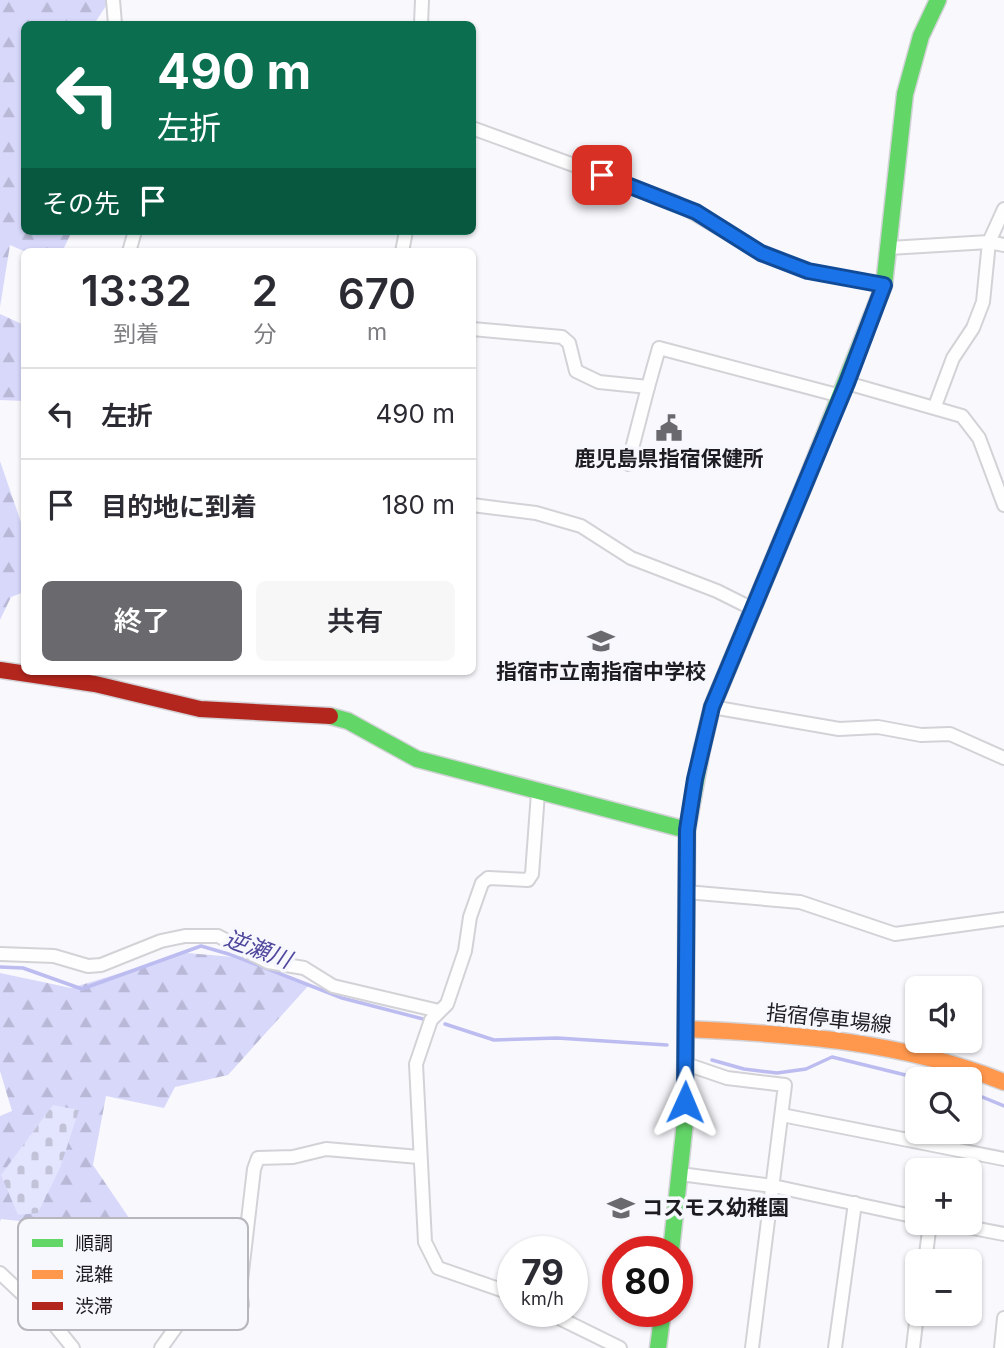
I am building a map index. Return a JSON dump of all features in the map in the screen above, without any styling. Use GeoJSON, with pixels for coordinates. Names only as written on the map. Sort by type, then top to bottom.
{"type":"FeatureCollection","features":[{"type":"Feature","properties":{"kind":"main road"},"geometry":{"type":"LineString","coordinates":[[673,1236],[680,1174],[686,1064],[687,830],[695,779],[712,707],[844,389],[884,285],[905,94],[922,36],[938,0]]}},
{"type":"Feature","properties":{"kind":"main road"},"geometry":{"type":"LineString","coordinates":[[0,670],[21,672]]}},
{"type":"Feature","properties":{"kind":"main road"},"geometry":{"type":"LineString","coordinates":[[60,675],[96,678],[200,709],[330,716],[357,725],[417,759],[538,793],[687,830]]}},
{"type":"Feature","properties":{"kind":"main road","name":"指宿停車場線"},"geometry":{"type":"LineString","coordinates":[[686,1029],[821,1036],[883,1044],[950,1060],[1004,1082]]}},
{"type":"Feature","properties":{"kind":"main road"},"geometry":{"type":"LineString","coordinates":[[658,1348],[661,1327]]}},
{"type":"Feature","properties":{"kind":"street"},"geometry":{"type":"LineString","coordinates":[[113,0],[115,21]]}},
{"type":"Feature","properties":{"kind":"street"},"geometry":{"type":"LineString","coordinates":[[421,21],[422,0]]}},
{"type":"Feature","properties":{"kind":"street"},"geometry":{"type":"LineString","coordinates":[[476,129],[674,202],[761,253],[808,271],[884,285]]}},
{"type":"Feature","properties":{"kind":"street"},"geometry":{"type":"LineString","coordinates":[[935,406],[953,358],[973,328],[985,296],[989,242],[1004,209]]}},
{"type":"Feature","properties":{"kind":"street"},"geometry":{"type":"LineString","coordinates":[[889,248],[989,242],[1004,245]]}},
{"type":"Feature","properties":{"kind":"street"},"geometry":{"type":"LineString","coordinates":[[476,329],[562,337],[569,343],[574,369],[578,374],[599,382],[648,387]]}},
{"type":"Feature","properties":{"kind":"street"},"geometry":{"type":"LineString","coordinates":[[628,464],[659,348],[935,406],[962,416],[974,429],[1004,505]]}},
{"type":"Feature","properties":{"kind":"street"},"geometry":{"type":"LineString","coordinates":[[476,506],[536,513],[581,526],[631,558],[717,591],[753,609]]}},
{"type":"Feature","properties":{"kind":"street"},"geometry":{"type":"LineString","coordinates":[[712,707],[839,729],[878,727],[921,735],[950,734],[1004,758]]}},
{"type":"Feature","properties":{"kind":"street"},"geometry":{"type":"LineString","coordinates":[[497,1288],[438,1268],[425,1242],[416,1064],[431,1020],[447,1003],[460,968],[470,917],[482,883],[488,878],[528,880],[532,874],[538,793]]}},
{"type":"Feature","properties":{"kind":"street"},"geometry":{"type":"LineString","coordinates":[[686,892],[800,902],[895,934],[1004,919]]}},
{"type":"Feature","properties":{"kind":"street"},"geometry":{"type":"LineString","coordinates":[[0,954],[54,956],[88,966],[101,965],[161,941],[185,936],[218,936],[268,962],[304,968],[333,986],[439,1011]]}},
{"type":"Feature","properties":{"kind":"street"},"geometry":{"type":"LineString","coordinates":[[686,1064],[727,1078],[785,1085],[752,1348]]}},
{"type":"Feature","properties":{"kind":"street"},"geometry":{"type":"LineString","coordinates":[[782,1115],[1004,1159]]}},
{"type":"Feature","properties":{"kind":"street"},"geometry":{"type":"LineString","coordinates":[[248,1220],[254,1169],[258,1158],[293,1157],[326,1149],[419,1157]]}},
{"type":"Feature","properties":{"kind":"street"},"geometry":{"type":"LineString","coordinates":[[680,1174],[772,1186],[905,1214]]}},
{"type":"Feature","properties":{"kind":"street"},"geometry":{"type":"LineString","coordinates":[[835,1348],[855,1203]]}},
{"type":"Feature","properties":{"kind":"street"},"geometry":{"type":"LineString","coordinates":[[982,1230],[1004,1234]]}},
{"type":"Feature","properties":{"kind":"street"},"geometry":{"type":"LineString","coordinates":[[0,1273],[18,1290]]}},
{"type":"Feature","properties":{"kind":"street"},"geometry":{"type":"LineString","coordinates":[[1001,1348],[1004,1318]]}},
{"type":"Feature","properties":{"kind":"street"},"geometry":{"type":"LineString","coordinates":[[913,1348],[916,1326]]}},
{"type":"Feature","properties":{"kind":"street"},"geometry":{"type":"LineString","coordinates":[[577,1327],[620,1348]]}},
{"type":"Feature","properties":{"kind":"street"},"geometry":{"type":"LineString","coordinates":[[58,1330],[73,1348]]}},
{"type":"Feature","properties":{"kind":"street"},"geometry":{"type":"LineString","coordinates":[[161,1348],[174,1330]]}},
{"type":"Feature","properties":{"kind":"green space"},"geometry":{"type":"Polygon","coordinates":[[[0,0],[106,0],[106,6],[96,21],[21,21],[21,235],[70,235],[64,248],[21,250],[10,245],[0,307],[0,0]]]}},
{"type":"Feature","properties":{"kind":"green space"},"geometry":{"type":"Polygon","coordinates":[[[0,314],[21,324],[21,401],[0,400],[0,314]]]}},
{"type":"Feature","properties":{"kind":"green space"},"geometry":{"type":"Polygon","coordinates":[[[0,461],[21,522],[21,593],[11,597],[0,620],[0,461]]]}},
{"type":"Feature","properties":{"kind":"green space"},"geometry":{"type":"Polygon","coordinates":[[[187,953],[234,957],[309,985],[228,1075],[175,1087],[164,1108],[106,1096],[93,1165],[129,1218],[18,1218],[18,1221],[1,1219],[0,1222],[0,1116],[12,1111],[0,1071],[0,973],[71,988],[187,953]]]}},
{"type":"Feature","properties":{"kind":"green space"},"geometry":{"type":"Polygon","coordinates":[[[53,1105],[79,1110],[60,1168],[38,1213],[18,1215],[1,1175],[53,1105]]]}},
{"type":"Feature","properties":{"kind":"waterway","name":"逆瀬川"},"geometry":{"type":"LineString","coordinates":[[0,967],[23,968],[82,989],[201,946],[232,955],[342,998],[427,1020]]}},
{"type":"Feature","properties":{"kind":"waterway","name":"逆瀬川"},"geometry":{"type":"LineString","coordinates":[[445,1024],[494,1040],[557,1038],[667,1045]]}},
{"type":"Feature","properties":{"kind":"waterway","name":"逆瀬川"},"geometry":{"type":"LineString","coordinates":[[712,1060],[744,1069],[777,1073],[806,1069],[832,1057],[905,1075]]}},
{"type":"Feature","properties":{"kind":"waterway","name":"逆瀬川"},"geometry":{"type":"LineString","coordinates":[[982,1097],[1004,1106]]}},
{"type":"Feature","properties":{"kind":"traffic: fast"},"geometry":{"type":"LineString","coordinates":[[806,481],[884,285],[905,94],[921,36],[938,0]]}},
{"type":"Feature","properties":{"kind":"traffic: fast"},"geometry":{"type":"LineString","coordinates":[[330,716],[348,721],[417,759],[687,830]]}},
{"type":"Feature","properties":{"kind":"traffic: fast"},"geometry":{"type":"LineString","coordinates":[[673,1236],[685,1122],[687,830],[702,749]]}},
{"type":"Feature","properties":{"kind":"traffic: fast"},"geometry":{"type":"LineString","coordinates":[[658,1348],[661,1327]]}},
{"type":"Feature","properties":{"kind":"traffic: slow"},"geometry":{"type":"LineString","coordinates":[[702,749],[712,707],[806,481]]}},
{"type":"Feature","properties":{"kind":"traffic: slow"},"geometry":{"type":"LineString","coordinates":[[686,1029],[848,1042],[926,1057],[1004,1082]]}},
{"type":"Feature","properties":{"kind":"traffic: jam"},"geometry":{"type":"LineString","coordinates":[[0,670],[21,673]]}},
{"type":"Feature","properties":{"kind":"traffic: jam"},"geometry":{"type":"LineString","coordinates":[[34,675],[95,684],[200,709],[330,716]]}},
{"type":"Feature","properties":{"kind":"place","name":"鹿児島県指宿保健所"},"geometry":{"type":"Point","coordinates":[669,428]}},
{"type":"Feature","properties":{"kind":"place","name":"指宿市立南指宿中学校"},"geometry":{"type":"Point","coordinates":[601,641]}},
{"type":"Feature","properties":{"kind":"place","name":"コスモス幼稚園"},"geometry":{"type":"Point","coordinates":[621,1208]}},
{"type":"Feature","properties":{"kind":"route"},"geometry":{"type":"LineString","coordinates":[[602,175],[696,212],[741,243],[761,253],[808,271],[884,285],[847,383],[712,707],[703,741],[687,830],[685,1102]]}}]}
